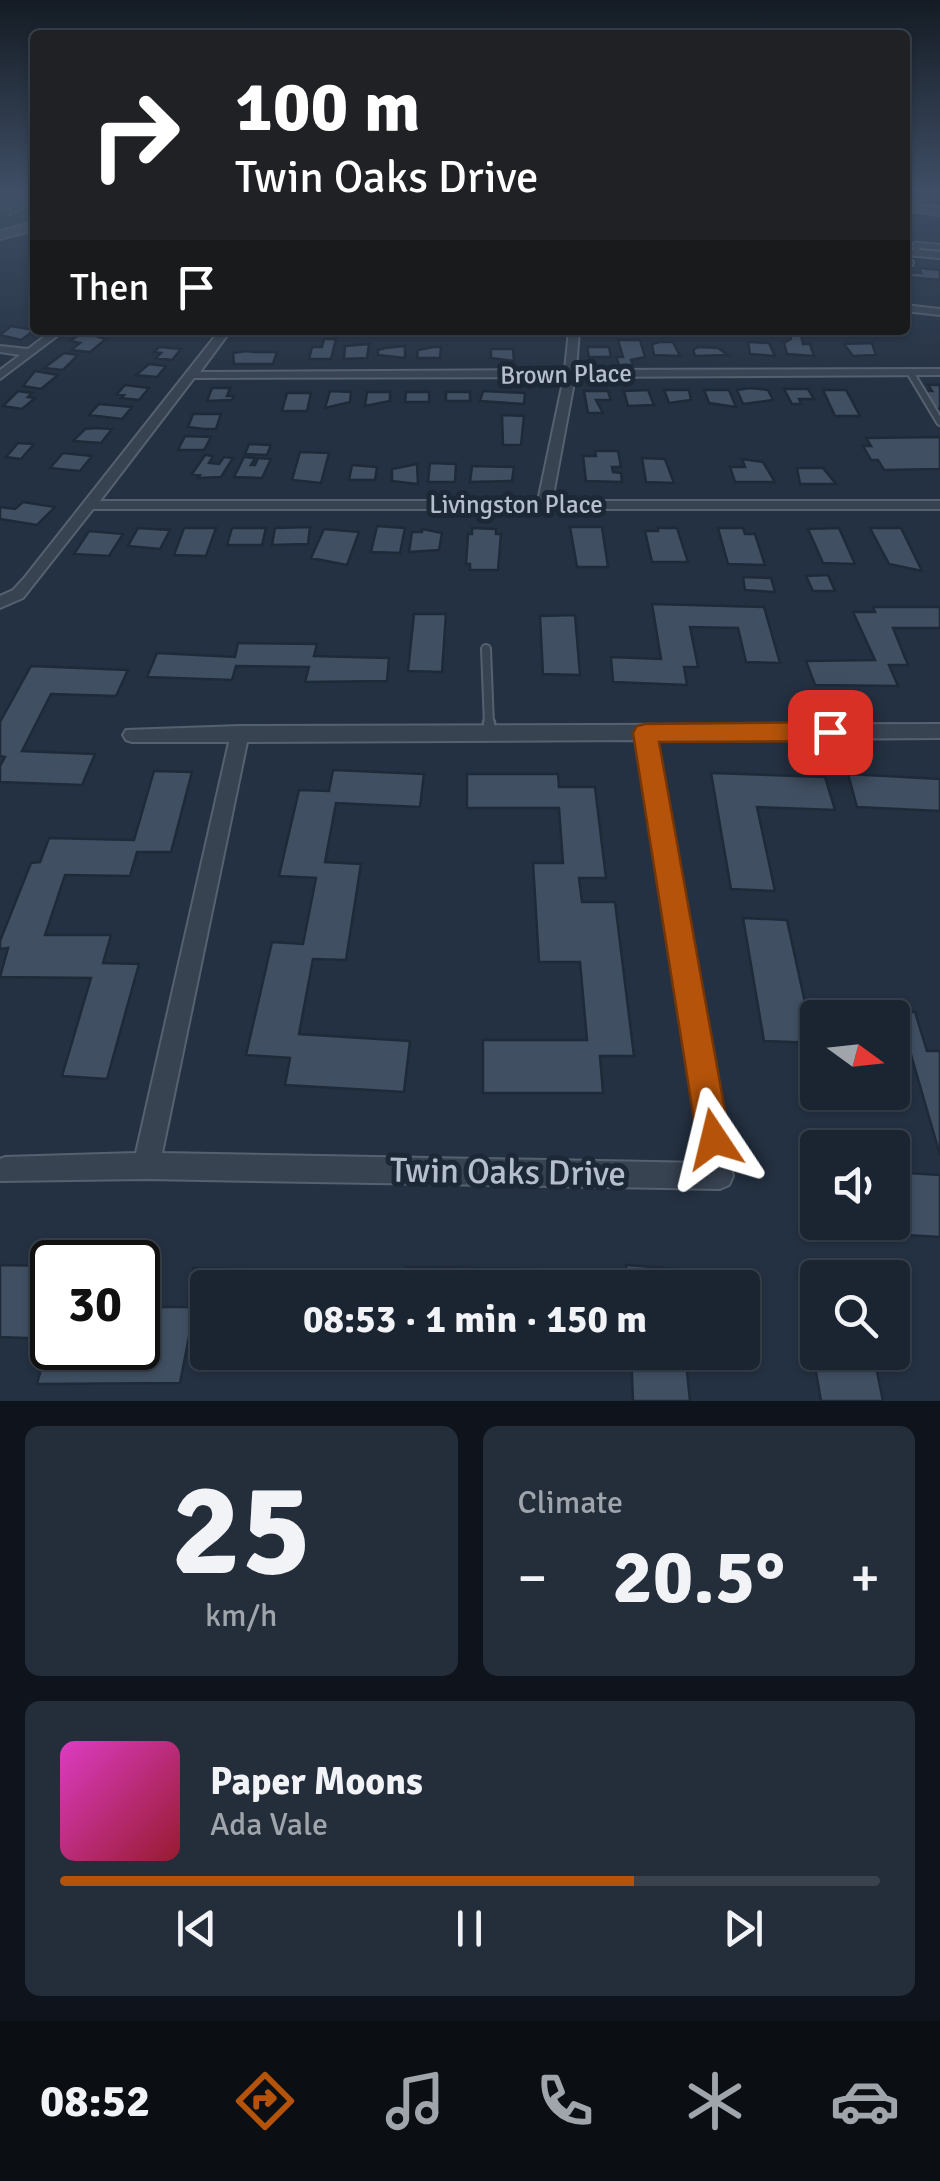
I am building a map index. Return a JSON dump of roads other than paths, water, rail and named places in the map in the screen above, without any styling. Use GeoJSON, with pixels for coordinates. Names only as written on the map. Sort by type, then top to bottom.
{"type":"FeatureCollection","features":[{"type":"Feature","properties":{"kind":"street"},"geometry":{"type":"LineString","coordinates":[[910,309],[940,312]]}},
{"type":"Feature","properties":{"kind":"street"},"geometry":{"type":"LineString","coordinates":[[0,376],[53,335]]}},
{"type":"Feature","properties":{"kind":"street"},"geometry":{"type":"LineString","coordinates":[[0,603],[18,594],[92,505],[222,335]]}},
{"type":"Feature","properties":{"kind":"street"},"geometry":{"type":"LineString","coordinates":[[544,504],[570,374],[574,335]]}},
{"type":"Feature","properties":{"kind":"street"},"geometry":{"type":"LineString","coordinates":[[0,349],[30,353]]}},
{"type":"Feature","properties":{"kind":"street","name":"Brown Place"},"geometry":{"type":"LineString","coordinates":[[192,375],[940,372]]}},
{"type":"Feature","properties":{"kind":"street","name":"Livingston Place"},"geometry":{"type":"LineString","coordinates":[[92,505],[940,505]]}},
{"type":"Feature","properties":{"kind":"street"},"geometry":{"type":"LineString","coordinates":[[132,736],[940,731]]}},
{"type":"Feature","properties":{"kind":"street"},"geometry":{"type":"LineString","coordinates":[[146,1166],[240,733]]}},
{"type":"Feature","properties":{"kind":"street","name":"Twin Oaks Drive"},"geometry":{"type":"LineString","coordinates":[[5,1170],[146,1166],[720,1176],[645,733]]}},
{"type":"Feature","properties":{"kind":"lane"},"geometry":{"type":"LineString","coordinates":[[910,372],[940,422]]}},
{"type":"Feature","properties":{"kind":"lane"},"geometry":{"type":"LineString","coordinates":[[486,649],[489,732]]}}]}
